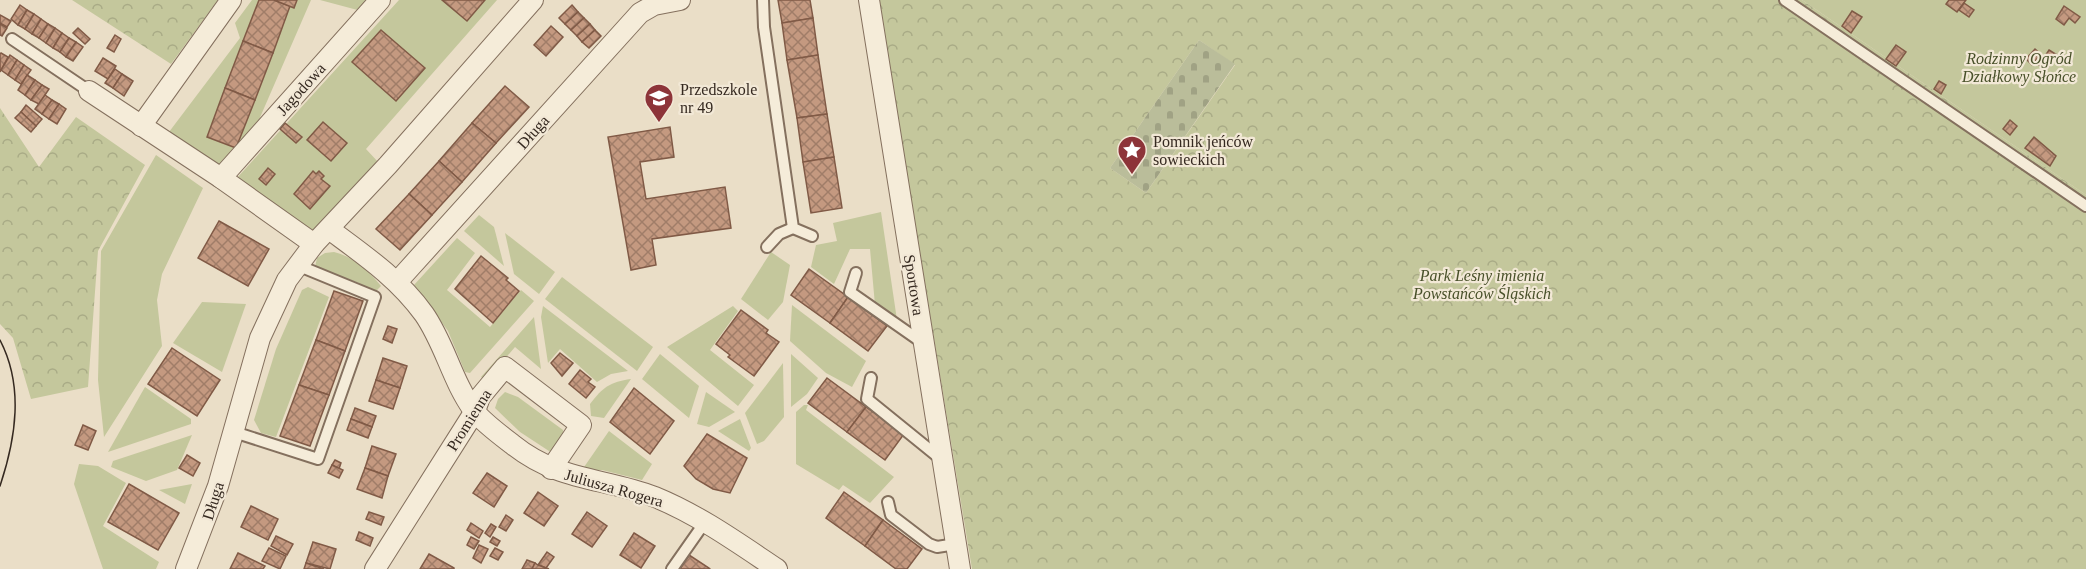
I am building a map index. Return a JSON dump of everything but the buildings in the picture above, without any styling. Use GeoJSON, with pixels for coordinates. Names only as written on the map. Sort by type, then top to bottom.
{"type":"FeatureCollection","features":[{"type":"Feature","properties":{"kind":"street"},"geometry":{"type":"LineString","coordinates":[[141,126],[231,0]]}},
{"type":"Feature","properties":{"kind":"street","name":"Jagodowa"},"geometry":{"type":"LineString","coordinates":[[221,178],[380,0]]}},
{"type":"Feature","properties":{"kind":"street","name":"Długa"},"geometry":{"type":"LineString","coordinates":[[397,282],[640,12],[654,5],[680,0]]}},
{"type":"Feature","properties":{"kind":"street","name":"Sportowa"},"geometry":{"type":"LineString","coordinates":[[869,0],[960,569]]}},
{"type":"Feature","properties":{"kind":"street","name":"Długa"},"geometry":{"type":"LineString","coordinates":[[186,569],[206,524],[269,316],[297,265],[528,2]]}},
{"type":"Feature","properties":{"kind":"street"},"geometry":{"type":"LineString","coordinates":[[89,91],[221,178],[314,244]]}},
{"type":"Feature","properties":{"kind":"street","name":"Juliusza Rogera"},"geometry":{"type":"LineString","coordinates":[[329,229],[397,282],[424,314],[438,336],[458,384],[475,411],[514,446],[551,469],[569,476],[656,498],[705,522],[777,569]]}},
{"type":"Feature","properties":{"kind":"street","name":"Promienna"},"geometry":{"type":"LineString","coordinates":[[376,569],[475,411],[480,397],[505,367],[581,425],[551,469]]}},
{"type":"Feature","properties":{"kind":"lane"},"geometry":{"type":"LineString","coordinates":[[763,0],[764,27],[793,228]]}},
{"type":"Feature","properties":{"kind":"lane"},"geometry":{"type":"LineString","coordinates":[[1785,0],[2086,206]]}},
{"type":"Feature","properties":{"kind":"lane"},"geometry":{"type":"LineString","coordinates":[[12,39],[89,91]]}},
{"type":"Feature","properties":{"kind":"lane"},"geometry":{"type":"LineString","coordinates":[[767,247],[779,234],[793,228],[812,236]]}},
{"type":"Feature","properties":{"kind":"lane"},"geometry":{"type":"LineString","coordinates":[[234,432],[318,459],[375,297],[297,265]]}},
{"type":"Feature","properties":{"kind":"lane"},"geometry":{"type":"LineString","coordinates":[[856,273],[850,292],[923,343]]}},
{"type":"Feature","properties":{"kind":"lane"},"geometry":{"type":"LineString","coordinates":[[872,378],[867,399],[943,460]]}},
{"type":"Feature","properties":{"kind":"lane"},"geometry":{"type":"LineString","coordinates":[[888,502],[891,515],[929,544],[937,547],[956,544]]}},
{"type":"Feature","properties":{"kind":"lane"},"geometry":{"type":"LineString","coordinates":[[672,569],[705,522]]}},
{"type":"Feature","properties":{"kind":"green space"},"geometry":{"type":"Polygon","coordinates":[[[72,0],[218,0],[171,64],[72,0]]]}},
{"type":"Feature","properties":{"kind":"green space"},"geometry":{"type":"Polygon","coordinates":[[[252,0],[311,0],[248,145],[222,168],[169,132],[240,38],[235,23],[252,0]]]}},
{"type":"Feature","properties":{"kind":"green space"},"geometry":{"type":"Polygon","coordinates":[[[320,0],[376,0],[365,12],[320,0]]]}},
{"type":"Feature","properties":{"kind":"green space"},"geometry":{"type":"Polygon","coordinates":[[[399,0],[497,0],[366,149],[379,163],[314,231],[237,178],[399,0]]]}},
{"type":"Feature","properties":{"kind":"green space","name":"Park Leśny imienia Powstańców Śląskich"},"geometry":{"type":"Polygon","coordinates":[[[878,0],[1802,0],[2086,195],[2086,569],[972,569],[878,0]],[[1199,40],[1110,168],[1146,193],[1235,65],[1199,40]]]}},
{"type":"Feature","properties":{"kind":"green space","name":"Rodzinny Ogród Działkowy Słońce"},"geometry":{"type":"Polygon","coordinates":[[[1802,0],[2086,0],[2086,195],[1802,0]]]}},
{"type":"Feature","properties":{"kind":"green space"},"geometry":{"type":"Polygon","coordinates":[[[1199,40],[1235,64],[1146,193],[1110,168],[1199,40]]]}},
{"type":"Feature","properties":{"kind":"green space"},"geometry":{"type":"Polygon","coordinates":[[[0,108],[39,167],[76,117],[145,165],[98,251],[88,387],[31,399],[13,338],[0,324],[0,108]]]}},
{"type":"Feature","properties":{"kind":"green space"},"geometry":{"type":"Polygon","coordinates":[[[156,155],[203,188],[162,274],[157,300],[162,346],[104,437],[98,380],[101,251],[156,155]]]}},
{"type":"Feature","properties":{"kind":"green space"},"geometry":{"type":"Polygon","coordinates":[[[881,212],[897,320],[875,305],[870,249],[850,249],[834,284],[811,267],[816,245],[837,241],[833,223],[881,212]]]}},
{"type":"Feature","properties":{"kind":"green space"},"geometry":{"type":"Polygon","coordinates":[[[479,215],[494,227],[504,266],[464,231],[479,215]]]}},
{"type":"Feature","properties":{"kind":"green space"},"geometry":{"type":"Polygon","coordinates":[[[505,233],[555,272],[539,294],[514,274],[505,233]]]}},
{"type":"Feature","properties":{"kind":"green space"},"geometry":{"type":"Polygon","coordinates":[[[457,238],[475,253],[447,290],[490,327],[521,290],[534,301],[470,373],[465,372],[448,331],[414,285],[457,238]]]}},
{"type":"Feature","properties":{"kind":"green space"},"geometry":{"type":"Polygon","coordinates":[[[334,252],[360,265],[381,286],[374,293],[359,283],[315,267],[317,258],[325,253],[334,252]]]}},
{"type":"Feature","properties":{"kind":"green space"},"geometry":{"type":"Polygon","coordinates":[[[771,252],[790,265],[783,302],[768,320],[741,299],[771,252]]]}},
{"type":"Feature","properties":{"kind":"green space"},"geometry":{"type":"Polygon","coordinates":[[[562,277],[653,347],[637,371],[545,299],[562,277]]]}},
{"type":"Feature","properties":{"kind":"green space"},"geometry":{"type":"Polygon","coordinates":[[[308,287],[329,297],[276,437],[261,433],[254,420],[276,349],[302,290],[308,287]]]}},
{"type":"Feature","properties":{"kind":"green space"},"geometry":{"type":"Polygon","coordinates":[[[202,302],[246,304],[222,372],[173,343],[202,302]]]}},
{"type":"Feature","properties":{"kind":"green space"},"geometry":{"type":"Polygon","coordinates":[[[792,305],[866,361],[852,387],[826,373],[790,341],[792,305]]]}},
{"type":"Feature","properties":{"kind":"green space"},"geometry":{"type":"Polygon","coordinates":[[[543,306],[628,371],[611,374],[597,382],[560,349],[548,363],[541,317],[543,306]]]}},
{"type":"Feature","properties":{"kind":"green space"},"geometry":{"type":"Polygon","coordinates":[[[733,306],[738,311],[710,350],[754,385],[738,406],[667,347],[733,306]]]}},
{"type":"Feature","properties":{"kind":"green space"},"geometry":{"type":"Polygon","coordinates":[[[534,317],[541,369],[515,347],[486,381],[481,377],[534,317]]]}},
{"type":"Feature","properties":{"kind":"green space"},"geometry":{"type":"Polygon","coordinates":[[[660,354],[699,386],[689,418],[642,379],[660,354]]]}},
{"type":"Feature","properties":{"kind":"green space"},"geometry":{"type":"Polygon","coordinates":[[[791,354],[818,378],[807,394],[791,407],[791,354]]]}},
{"type":"Feature","properties":{"kind":"green space"},"geometry":{"type":"Polygon","coordinates":[[[783,363],[784,417],[764,441],[757,444],[745,413],[783,363]]]}},
{"type":"Feature","properties":{"kind":"green space"},"geometry":{"type":"Polygon","coordinates":[[[631,379],[604,418],[591,416],[590,404],[603,389],[631,379]]]}},
{"type":"Feature","properties":{"kind":"green space"},"geometry":{"type":"Polygon","coordinates":[[[145,387],[191,419],[191,424],[108,452],[145,387]]]}},
{"type":"Feature","properties":{"kind":"green space"},"geometry":{"type":"Polygon","coordinates":[[[505,392],[518,397],[563,430],[563,435],[552,453],[520,432],[495,408],[498,399],[505,392]]]}},
{"type":"Feature","properties":{"kind":"green space"},"geometry":{"type":"Polygon","coordinates":[[[706,392],[735,412],[709,427],[697,424],[706,392]]]}},
{"type":"Feature","properties":{"kind":"green space"},"geometry":{"type":"Polygon","coordinates":[[[804,405],[808,405],[806,410],[894,477],[870,503],[843,485],[839,490],[796,464],[796,412],[804,405]]]}},
{"type":"Feature","properties":{"kind":"green space"},"geometry":{"type":"Polygon","coordinates":[[[740,419],[751,448],[749,451],[718,431],[740,419]]]}},
{"type":"Feature","properties":{"kind":"green space"},"geometry":{"type":"Polygon","coordinates":[[[609,431],[652,464],[642,480],[602,470],[582,470],[609,431]]]}},
{"type":"Feature","properties":{"kind":"green space"},"geometry":{"type":"Polygon","coordinates":[[[192,435],[177,470],[146,481],[111,467],[113,461],[192,435]]]}},
{"type":"Feature","properties":{"kind":"green space"},"geometry":{"type":"Polygon","coordinates":[[[79,464],[98,466],[126,483],[103,526],[159,562],[156,569],[103,569],[74,484],[79,464]]]}},
{"type":"Feature","properties":{"kind":"green space"},"geometry":{"type":"Polygon","coordinates":[[[192,484],[185,504],[159,490],[192,484]]]}},
{"type":"Feature","properties":{"kind":"tram line"},"geometry":{"type":"LineString","coordinates":[[0,340],[8,358],[15,394],[13,431],[0,486]]}},
{"type":"Feature","properties":{"kind":"place","name":"Przedszkole nr 49"},"geometry":{"type":"Point","coordinates":[659,124]}},
{"type":"Feature","properties":{"kind":"place","name":"Pomnik jeńców sowieckich"},"geometry":{"type":"Point","coordinates":[1132,176]}}]}
